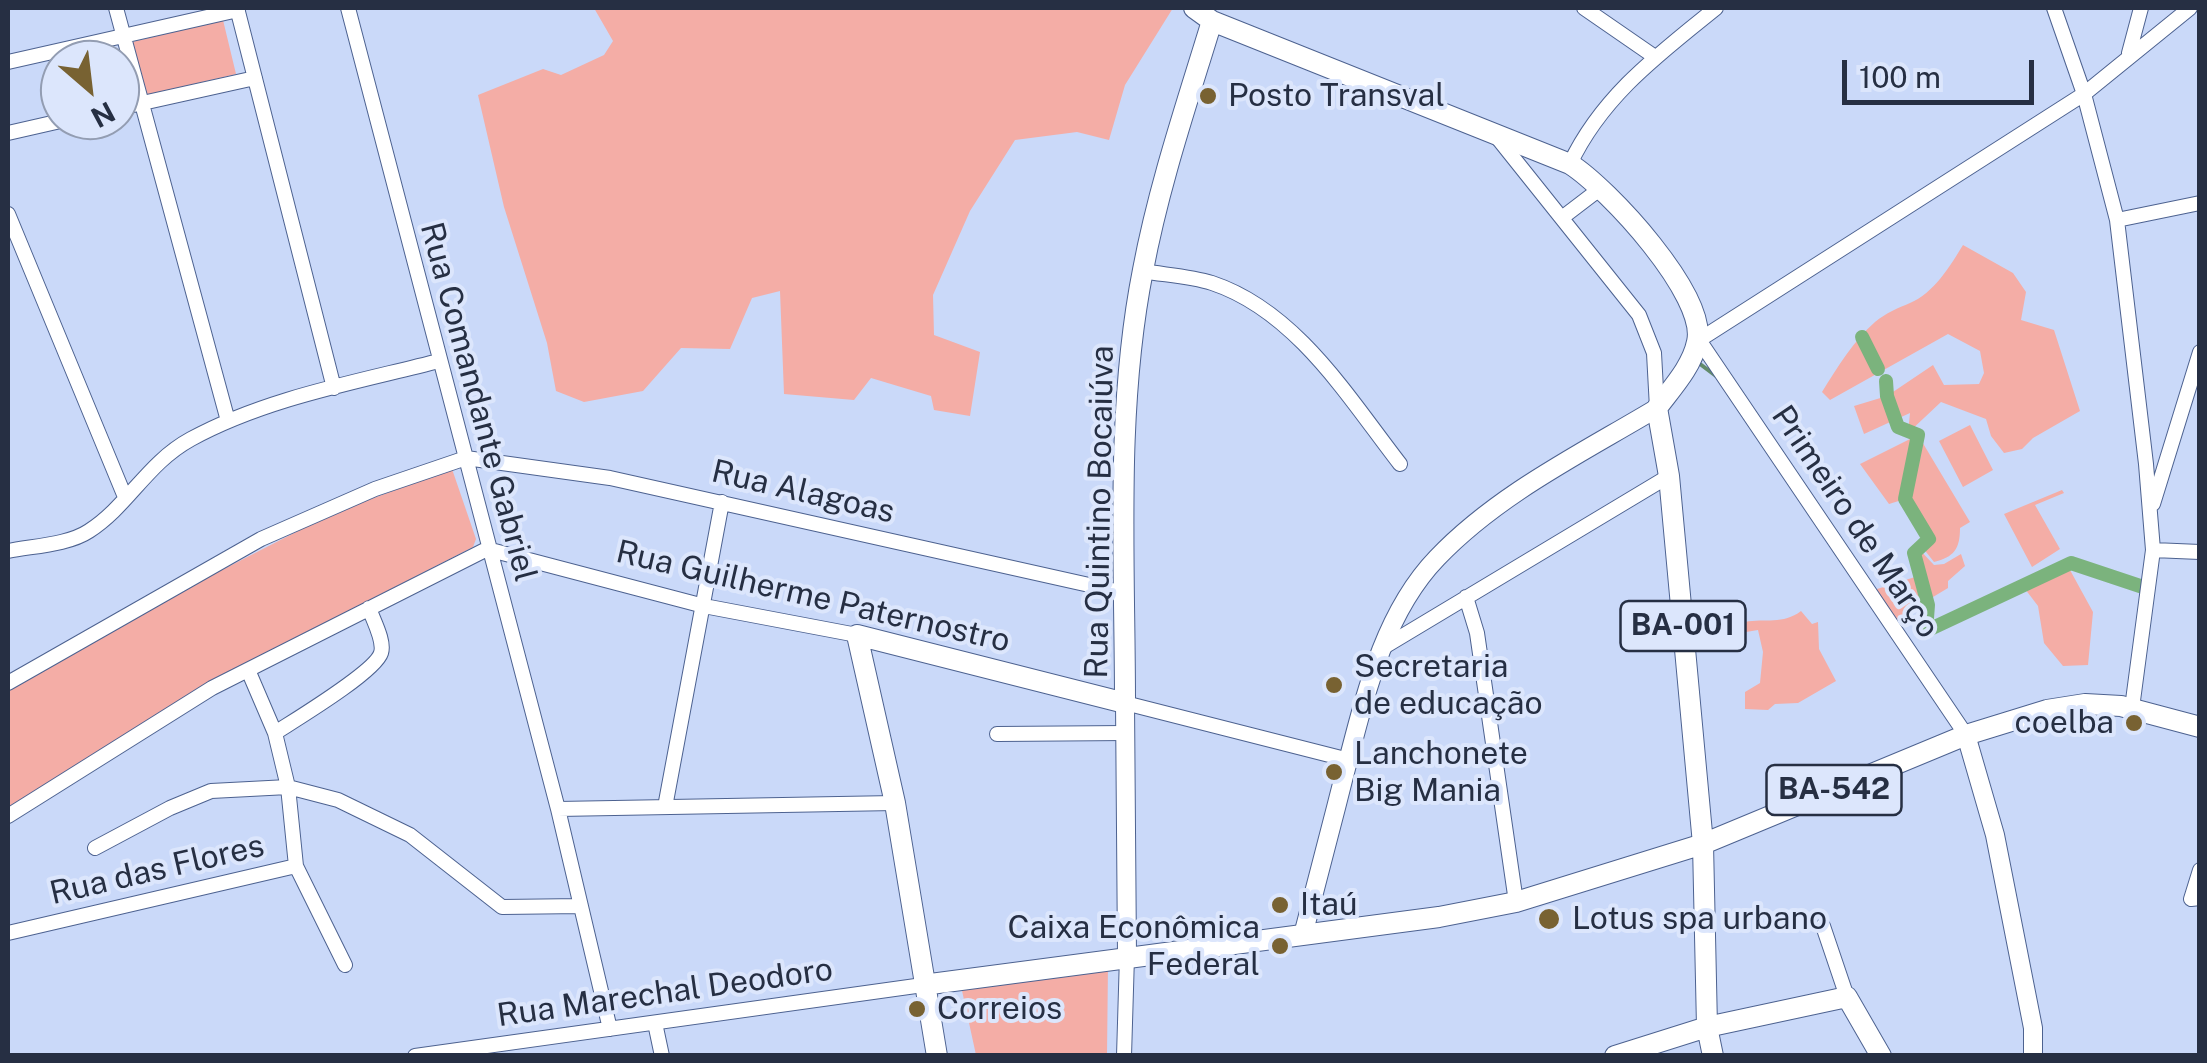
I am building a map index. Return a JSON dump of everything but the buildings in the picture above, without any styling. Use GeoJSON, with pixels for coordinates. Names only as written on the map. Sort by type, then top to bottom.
{"type":"FeatureCollection","features":[{"type":"Feature","properties":{"kind":"main road","name":"BA-001"},"geometry":{"type":"LineString","coordinates":[[1194,8],[1212,21],[1570,164],[1601,188],[1668,268],[1695,317],[1698,340]]}},
{"type":"Feature","properties":{"kind":"main road","name":"Rua Quintino Bocaiúva"},"geometry":{"type":"LineString","coordinates":[[1126,703],[1128,373],[1142,271],[1165,177],[1212,21]]}},
{"type":"Feature","properties":{"kind":"main road"},"geometry":{"type":"LineString","coordinates":[[1656,408],[1690,360],[1698,340]]}},
{"type":"Feature","properties":{"kind":"main road","name":"BA-001"},"geometry":{"type":"LineString","coordinates":[[1656,408],[1669,476],[1702,844],[1707,1027],[1713,1056]]}},
{"type":"Feature","properties":{"kind":"main road"},"geometry":{"type":"LineString","coordinates":[[857,635],[895,803],[936,1056]]}},
{"type":"Feature","properties":{"kind":"main road","name":"Rua Guilherme Paternostro"},"geometry":{"type":"LineString","coordinates":[[857,635],[1126,703]]}},
{"type":"Feature","properties":{"kind":"main road","name":"BA-542"},"geometry":{"type":"LineString","coordinates":[[1702,844],[1966,735],[2022,716],[2068,706],[2132,708],[2200,728]]}},
{"type":"Feature","properties":{"kind":"main road"},"geometry":{"type":"LineString","coordinates":[[923,985],[1439,917],[1516,902],[1702,844]]}},
{"type":"Feature","properties":{"kind":"main road"},"geometry":{"type":"LineString","coordinates":[[1615,1056],[1707,1027],[1847,997],[1881,1056]]}},
{"type":"Feature","properties":{"kind":"street"},"geometry":{"type":"LineString","coordinates":[[116,8],[123,40]]}},
{"type":"Feature","properties":{"kind":"street","name":"Rua Comandante Gabriel"},"geometry":{"type":"LineString","coordinates":[[348,8],[558,809],[610,1030]]}},
{"type":"Feature","properties":{"kind":"street"},"geometry":{"type":"LineString","coordinates":[[1584,8],[1655,57]]}},
{"type":"Feature","properties":{"kind":"street"},"geometry":{"type":"LineString","coordinates":[[1570,164],[1596,117],[1628,80],[1716,8]]}},
{"type":"Feature","properties":{"kind":"street"},"geometry":{"type":"LineString","coordinates":[[2054,8],[2084,94],[2117,220],[2144,444],[2153,550],[2132,708]]}},
{"type":"Feature","properties":{"kind":"street"},"geometry":{"type":"LineString","coordinates":[[2129,54],[2141,8]]}},
{"type":"Feature","properties":{"kind":"street"},"geometry":{"type":"LineString","coordinates":[[1698,340],[2084,94],[2190,8]]}},
{"type":"Feature","properties":{"kind":"street"},"geometry":{"type":"LineString","coordinates":[[8,62],[238,9],[334,388]]}},
{"type":"Feature","properties":{"kind":"street"},"geometry":{"type":"LineString","coordinates":[[228,421],[140,104],[255,78]]}},
{"type":"Feature","properties":{"kind":"street"},"geometry":{"type":"LineString","coordinates":[[8,133],[40,126]]}},
{"type":"Feature","properties":{"kind":"street","name":"BA-001"},"geometry":{"type":"LineString","coordinates":[[1493,132],[1617,285],[1648,332],[1654,353],[1656,408]]}},
{"type":"Feature","properties":{"kind":"street"},"geometry":{"type":"LineString","coordinates":[[1563,218],[1601,188]]}},
{"type":"Feature","properties":{"kind":"street"},"geometry":{"type":"LineString","coordinates":[[2117,220],[2200,203]]}},
{"type":"Feature","properties":{"kind":"street"},"geometry":{"type":"LineString","coordinates":[[8,214],[126,497]]}},
{"type":"Feature","properties":{"kind":"street"},"geometry":{"type":"LineString","coordinates":[[1142,271],[1211,284],[1270,314],[1323,367],[1400,464]]}},
{"type":"Feature","properties":{"kind":"street","name":"Primeiro de Março"},"geometry":{"type":"LineString","coordinates":[[1698,340],[1966,735]]}},
{"type":"Feature","properties":{"kind":"street"},"geometry":{"type":"LineString","coordinates":[[2151,511],[2200,352]]}},
{"type":"Feature","properties":{"kind":"street"},"geometry":{"type":"LineString","coordinates":[[8,551],[85,534],[126,497],[154,464],[228,421],[334,388],[439,362]]}},
{"type":"Feature","properties":{"kind":"street"},"geometry":{"type":"LineString","coordinates":[[1303,935],[1349,760],[1384,647],[1411,590],[1437,557],[1468,530],[1524,489],[1656,408]]}},
{"type":"Feature","properties":{"kind":"street"},"geometry":{"type":"LineString","coordinates":[[2144,444],[2173,442]]}},
{"type":"Feature","properties":{"kind":"street"},"geometry":{"type":"LineString","coordinates":[[8,683],[261,540],[375,489],[466,458]]}},
{"type":"Feature","properties":{"kind":"street","name":"Rua Alagoas"},"geometry":{"type":"LineString","coordinates":[[466,458],[610,478],[1125,593]]}},
{"type":"Feature","properties":{"kind":"street"},"geometry":{"type":"LineString","coordinates":[[1384,647],[1669,476]]}},
{"type":"Feature","properties":{"kind":"street"},"geometry":{"type":"LineString","coordinates":[[665,807],[722,502]]}},
{"type":"Feature","properties":{"kind":"street"},"geometry":{"type":"LineString","coordinates":[[8,816],[212,688],[488,548]]}},
{"type":"Feature","properties":{"kind":"street","name":"Rua Guilherme Paternostro"},"geometry":{"type":"LineString","coordinates":[[488,548],[704,606],[857,635]]}},
{"type":"Feature","properties":{"kind":"street"},"geometry":{"type":"LineString","coordinates":[[2153,550],[2200,552]]}},
{"type":"Feature","properties":{"kind":"street"},"geometry":{"type":"LineString","coordinates":[[1466,597],[1477,633],[1516,902]]}},
{"type":"Feature","properties":{"kind":"street"},"geometry":{"type":"LineString","coordinates":[[275,733],[354,680],[380,657],[382,646],[370,608]]}},
{"type":"Feature","properties":{"kind":"street","name":"Rua das Flores"},"geometry":{"type":"LineString","coordinates":[[8,933],[296,866],[288,787],[275,733],[248,670]]}},
{"type":"Feature","properties":{"kind":"street"},"geometry":{"type":"LineString","coordinates":[[1126,703],[1349,760]]}},
{"type":"Feature","properties":{"kind":"street","name":"Rua Quintino Bocaiúva"},"geometry":{"type":"LineString","coordinates":[[1126,703],[1127,956]]}},
{"type":"Feature","properties":{"kind":"street"},"geometry":{"type":"LineString","coordinates":[[997,734],[1127,732]]}},
{"type":"Feature","properties":{"kind":"street"},"geometry":{"type":"LineString","coordinates":[[1966,735],[1999,852],[2033,1028],[2032,1056]]}},
{"type":"Feature","properties":{"kind":"street"},"geometry":{"type":"LineString","coordinates":[[95,848],[170,808],[211,792],[288,787],[338,800],[410,835],[502,907],[523,910],[581,906]]}},
{"type":"Feature","properties":{"kind":"street"},"geometry":{"type":"LineString","coordinates":[[558,809],[895,803]]}},
{"type":"Feature","properties":{"kind":"street"},"geometry":{"type":"LineString","coordinates":[[296,866],[345,965]]}},
{"type":"Feature","properties":{"kind":"street"},"geometry":{"type":"LineString","coordinates":[[2200,870],[2191,898],[2200,898]]}},
{"type":"Feature","properties":{"kind":"street"},"geometry":{"type":"LineString","coordinates":[[1823,926],[1847,997]]}},
{"type":"Feature","properties":{"kind":"street"},"geometry":{"type":"LineString","coordinates":[[1124,1056],[1127,956]]}},
{"type":"Feature","properties":{"kind":"street","name":"Rua Marechal Deodoro"},"geometry":{"type":"LineString","coordinates":[[415,1056],[923,985]]}},
{"type":"Feature","properties":{"kind":"street"},"geometry":{"type":"LineString","coordinates":[[656,1023],[662,1056]]}},
{"type":"Feature","properties":{"kind":"shaded area"},"geometry":{"type":"Polygon","coordinates":[[[594,8],[1173,8],[1125,85],[1109,140],[1077,132],[1015,140],[970,211],[933,295],[934,335],[980,352],[970,416],[934,410],[931,396],[871,378],[854,400],[784,394],[780,291],[752,298],[730,349],[681,348],[643,391],[584,402],[556,391],[547,343],[504,207],[478,95],[543,69],[561,75],[604,55],[613,41],[594,8]]]}},
{"type":"Feature","properties":{"kind":"shaded area"},"geometry":{"type":"Polygon","coordinates":[[[223,20],[236,74],[145,96],[140,75],[140,40],[223,20]]]}},
{"type":"Feature","properties":{"kind":"shaded area"},"geometry":{"type":"Polygon","coordinates":[[[1963,245],[2013,273],[2026,292],[2021,320],[2054,330],[2080,411],[2033,438],[2022,449],[2004,453],[1991,436],[1986,419],[1941,402],[1908,433],[1910,413],[1864,434],[1854,406],[1887,396],[1933,365],[1944,385],[1979,384],[1984,373],[1980,351],[1948,334],[1830,400],[1822,392],[1867,329],[1926,293],[1963,245]]]}},
{"type":"Feature","properties":{"kind":"shaded area"},"geometry":{"type":"Polygon","coordinates":[[[1970,425],[1993,470],[1963,487],[1939,441],[1970,425]]]}},
{"type":"Feature","properties":{"kind":"shaded area"},"geometry":{"type":"Polygon","coordinates":[[[1918,435],[1970,522],[1960,528],[1955,551],[1934,562],[1919,543],[1929,538],[1924,526],[1905,499],[1889,504],[1860,464],[1918,435]]]}},
{"type":"Feature","properties":{"kind":"shaded area"},"geometry":{"type":"Polygon","coordinates":[[[452,469],[476,539],[473,547],[319,626],[8,810],[8,691],[181,591],[333,513],[452,469]]]}},
{"type":"Feature","properties":{"kind":"shaded area"},"geometry":{"type":"Polygon","coordinates":[[[2062,490],[2064,493],[2035,505],[2060,549],[2032,567],[2004,514],[2062,490]]]}},
{"type":"Feature","properties":{"kind":"shaded area"},"geometry":{"type":"Polygon","coordinates":[[[1917,547],[1934,565],[1961,554],[1965,566],[1948,581],[1948,588],[1928,600],[1917,547]]]}},
{"type":"Feature","properties":{"kind":"shaded area"},"geometry":{"type":"Polygon","coordinates":[[[2070,570],[2093,612],[2088,665],[2063,666],[2044,643],[2038,606],[2022,585],[2070,570]]]}},
{"type":"Feature","properties":{"kind":"shaded area"},"geometry":{"type":"Polygon","coordinates":[[[1915,577],[1925,601],[1893,624],[1874,596],[1877,589],[1915,577]]]}},
{"type":"Feature","properties":{"kind":"shaded area"},"geometry":{"type":"Polygon","coordinates":[[[1801,611],[1812,624],[1818,622],[1819,649],[1836,681],[1798,703],[1775,704],[1768,710],[1745,709],[1745,692],[1760,683],[1763,652],[1758,630],[1746,632],[1745,622],[1781,620],[1801,611]]]}},
{"type":"Feature","properties":{"kind":"shaded area"},"geometry":{"type":"Polygon","coordinates":[[[1108,965],[1107,1055],[976,1055],[961,986],[1108,965]]]}},
{"type":"Feature","properties":{"kind":"waterway"},"geometry":{"type":"LineString","coordinates":[[1862,337],[1878,369]]}},
{"type":"Feature","properties":{"kind":"waterway"},"geometry":{"type":"LineString","coordinates":[[1700,364],[1716,376]]}},
{"type":"Feature","properties":{"kind":"waterway"},"geometry":{"type":"LineString","coordinates":[[1886,381],[1898,427],[1918,435],[1905,499],[1929,539],[1914,553],[1928,605],[1926,631]]}},
{"type":"Feature","properties":{"kind":"waterway"},"geometry":{"type":"LineString","coordinates":[[1926,631],[2071,563],[2143,587]]}},
{"type":"Feature","properties":{"kind":"place","name":"Posto Transval"},"geometry":{"type":"Point","coordinates":[1208,96]}},
{"type":"Feature","properties":{"kind":"place","name":"Secretaria de educação"},"geometry":{"type":"Point","coordinates":[1334,685]}},
{"type":"Feature","properties":{"kind":"place","name":"coelba"},"geometry":{"type":"Point","coordinates":[2134,723]}},
{"type":"Feature","properties":{"kind":"place","name":"Lanchonete Big Mania"},"geometry":{"type":"Point","coordinates":[1334,772]}},
{"type":"Feature","properties":{"kind":"place","name":"Itaú"},"geometry":{"type":"Point","coordinates":[1280,905]}},
{"type":"Feature","properties":{"kind":"place","name":"Lotus spa urbano"},"geometry":{"type":"Point","coordinates":[1549,919]}},
{"type":"Feature","properties":{"kind":"place","name":"Caixa Econômica Federal"},"geometry":{"type":"Point","coordinates":[1280,946]}},
{"type":"Feature","properties":{"kind":"place","name":"Correios"},"geometry":{"type":"Point","coordinates":[917,1009]}}]}
